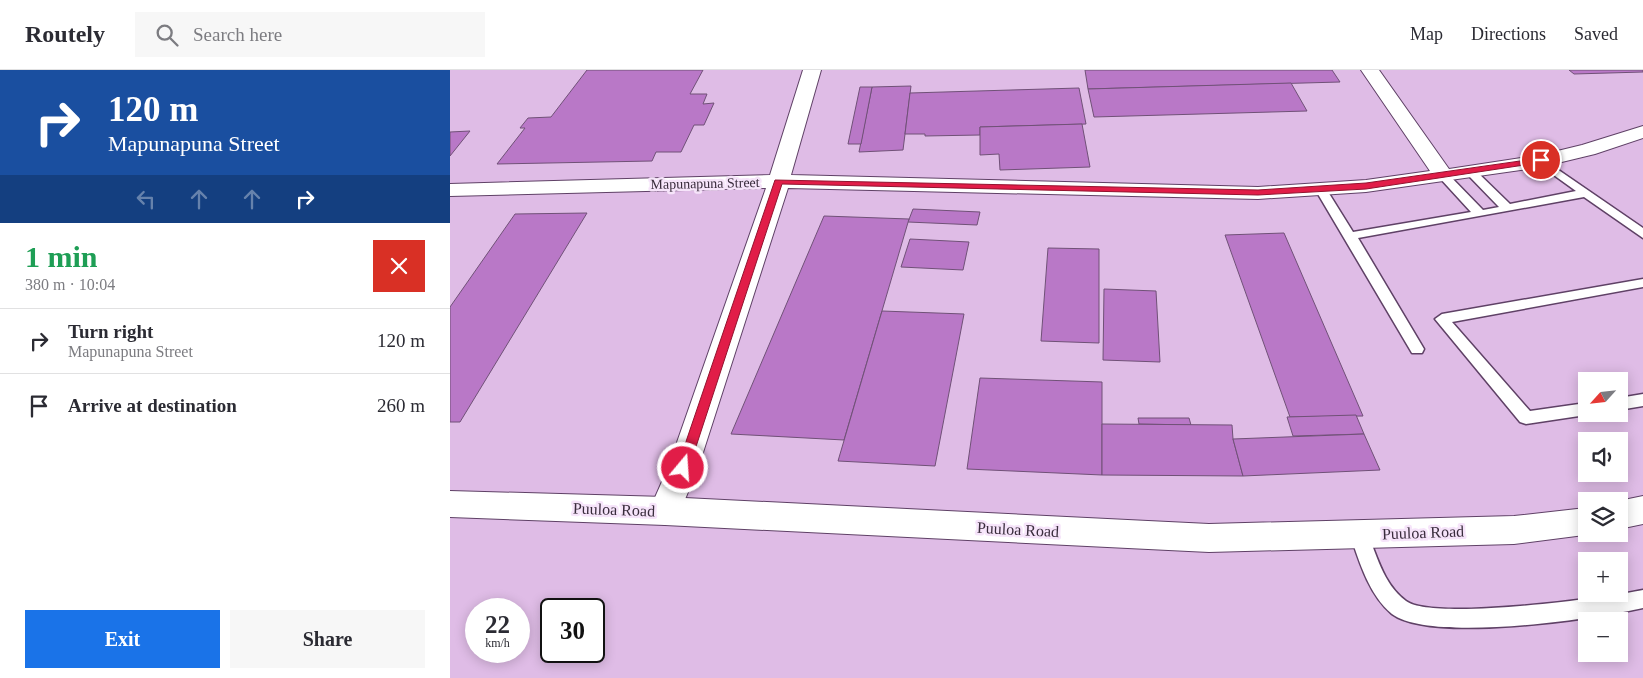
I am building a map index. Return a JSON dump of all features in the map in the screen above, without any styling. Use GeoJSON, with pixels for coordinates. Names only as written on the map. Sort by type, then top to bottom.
{"type":"FeatureCollection","features":[{"type":"Feature","properties":{"kind":"street"},"geometry":{"type":"LineString","coordinates":[[665,511],[683,468],[778,182],[812,70]]}},
{"type":"Feature","properties":{"kind":"street"},"geometry":{"type":"LineString","coordinates":[[1370,70],[1444,176]]}},
{"type":"Feature","properties":{"kind":"street","name":"Mapunapuna Street"},"geometry":{"type":"LineString","coordinates":[[450,190],[778,182],[1258,193],[1321,189],[1471,172],[1588,150],[1643,132]]}},
{"type":"Feature","properties":{"kind":"street","name":"Puuloa Road"},"geometry":{"type":"LineString","coordinates":[[450,504],[665,511],[1209,538],[1514,530],[1578,523]]}},
{"type":"Feature","properties":{"kind":"street"},"geometry":{"type":"LineString","coordinates":[[1628,513],[1643,510]]}},
{"type":"Feature","properties":{"kind":"lane"},"geometry":{"type":"LineString","coordinates":[[1541,160],[1643,234]]}},
{"type":"Feature","properties":{"kind":"lane"},"geometry":{"type":"LineString","coordinates":[[1471,172],[1508,209]]}},
{"type":"Feature","properties":{"kind":"lane"},"geometry":{"type":"LineString","coordinates":[[1444,176],[1480,214]]}},
{"type":"Feature","properties":{"kind":"lane"},"geometry":{"type":"LineString","coordinates":[[1321,189],[1417,349]]}},
{"type":"Feature","properties":{"kind":"lane"},"geometry":{"type":"LineString","coordinates":[[1350,236],[1508,209],[1586,193]]}},
{"type":"Feature","properties":{"kind":"lane"},"geometry":{"type":"LineString","coordinates":[[1578,410],[1526,418],[1442,319],[1643,282]]}},
{"type":"Feature","properties":{"kind":"lane"},"geometry":{"type":"LineString","coordinates":[[1628,402],[1643,400]]}},
{"type":"Feature","properties":{"kind":"lane"},"geometry":{"type":"LineString","coordinates":[[1359,534],[1372,571],[1387,595],[1408,613],[1422,616],[1465,617],[1601,608],[1643,599]]}},
{"type":"Feature","properties":{"kind":"building"},"geometry":{"type":"Polygon","coordinates":[[[587,70],[703,70],[690,94],[707,94],[703,104],[714,103],[704,125],[694,125],[681,152],[656,152],[652,161],[497,164],[525,128],[520,128],[528,118],[551,117],[587,70]]]}},
{"type":"Feature","properties":{"kind":"building"},"geometry":{"type":"Polygon","coordinates":[[[1085,70],[1332,70],[1340,82],[1088,89],[1085,70]]]}},
{"type":"Feature","properties":{"kind":"building"},"geometry":{"type":"Polygon","coordinates":[[[1569,70],[1643,70],[1643,72],[1574,74],[1569,70]]]}},
{"type":"Feature","properties":{"kind":"building"},"geometry":{"type":"Polygon","coordinates":[[[1291,83],[1307,111],[1094,117],[1088,89],[1291,83]]]}},
{"type":"Feature","properties":{"kind":"building"},"geometry":{"type":"Polygon","coordinates":[[[911,86],[903,150],[859,152],[872,87],[911,86]]]}},
{"type":"Feature","properties":{"kind":"building"},"geometry":{"type":"Polygon","coordinates":[[[860,87],[872,87],[861,144],[848,144],[860,87]]]}},
{"type":"Feature","properties":{"kind":"building"},"geometry":{"type":"Polygon","coordinates":[[[1079,88],[1086,124],[980,127],[980,135],[925,136],[925,134],[905,134],[910,93],[1079,88]]]}},
{"type":"Feature","properties":{"kind":"building"},"geometry":{"type":"Polygon","coordinates":[[[1082,124],[1090,167],[1000,170],[999,154],[980,155],[980,127],[1082,124]]]}},
{"type":"Feature","properties":{"kind":"building"},"geometry":{"type":"Polygon","coordinates":[[[470,131],[450,156],[450,132],[470,131]]]}},
{"type":"Feature","properties":{"kind":"building"},"geometry":{"type":"Polygon","coordinates":[[[913,209],[980,212],[977,225],[908,222],[913,209]]]}},
{"type":"Feature","properties":{"kind":"building"},"geometry":{"type":"Polygon","coordinates":[[[587,213],[460,422],[450,422],[450,307],[515,214],[587,213]]]}},
{"type":"Feature","properties":{"kind":"building"},"geometry":{"type":"Polygon","coordinates":[[[824,216],[909,219],[844,440],[731,434],[824,216]]]}},
{"type":"Feature","properties":{"kind":"building"},"geometry":{"type":"Polygon","coordinates":[[[1284,233],[1363,416],[1290,417],[1225,235],[1284,233]]]}},
{"type":"Feature","properties":{"kind":"building"},"geometry":{"type":"Polygon","coordinates":[[[910,239],[969,242],[963,270],[901,267],[910,239]]]}},
{"type":"Feature","properties":{"kind":"building"},"geometry":{"type":"Polygon","coordinates":[[[1048,248],[1099,249],[1099,343],[1041,341],[1048,248]]]}},
{"type":"Feature","properties":{"kind":"building"},"geometry":{"type":"Polygon","coordinates":[[[1104,289],[1156,291],[1160,362],[1103,360],[1104,289]]]}},
{"type":"Feature","properties":{"kind":"building"},"geometry":{"type":"Polygon","coordinates":[[[882,311],[964,314],[935,466],[838,461],[882,311]]]}},
{"type":"Feature","properties":{"kind":"building"},"geometry":{"type":"Polygon","coordinates":[[[980,378],[1102,382],[1102,475],[967,469],[980,378]]]}},
{"type":"Feature","properties":{"kind":"building"},"geometry":{"type":"Polygon","coordinates":[[[1356,415],[1364,434],[1293,436],[1287,417],[1356,415]]]}},
{"type":"Feature","properties":{"kind":"building"},"geometry":{"type":"Polygon","coordinates":[[[1138,418],[1189,418],[1191,425],[1139,424],[1138,418]]]}},
{"type":"Feature","properties":{"kind":"building"},"geometry":{"type":"Polygon","coordinates":[[[1102,424],[1232,425],[1233,439],[1243,476],[1102,475],[1102,424]]]}},
{"type":"Feature","properties":{"kind":"building"},"geometry":{"type":"Polygon","coordinates":[[[1364,434],[1380,470],[1243,476],[1233,439],[1364,434]]]}},
{"type":"Feature","properties":{"kind":"route"},"geometry":{"type":"LineString","coordinates":[[683,468],[766,223],[778,182],[803,181],[1258,193],[1366,186],[1444,176],[1541,160]]}}]}
